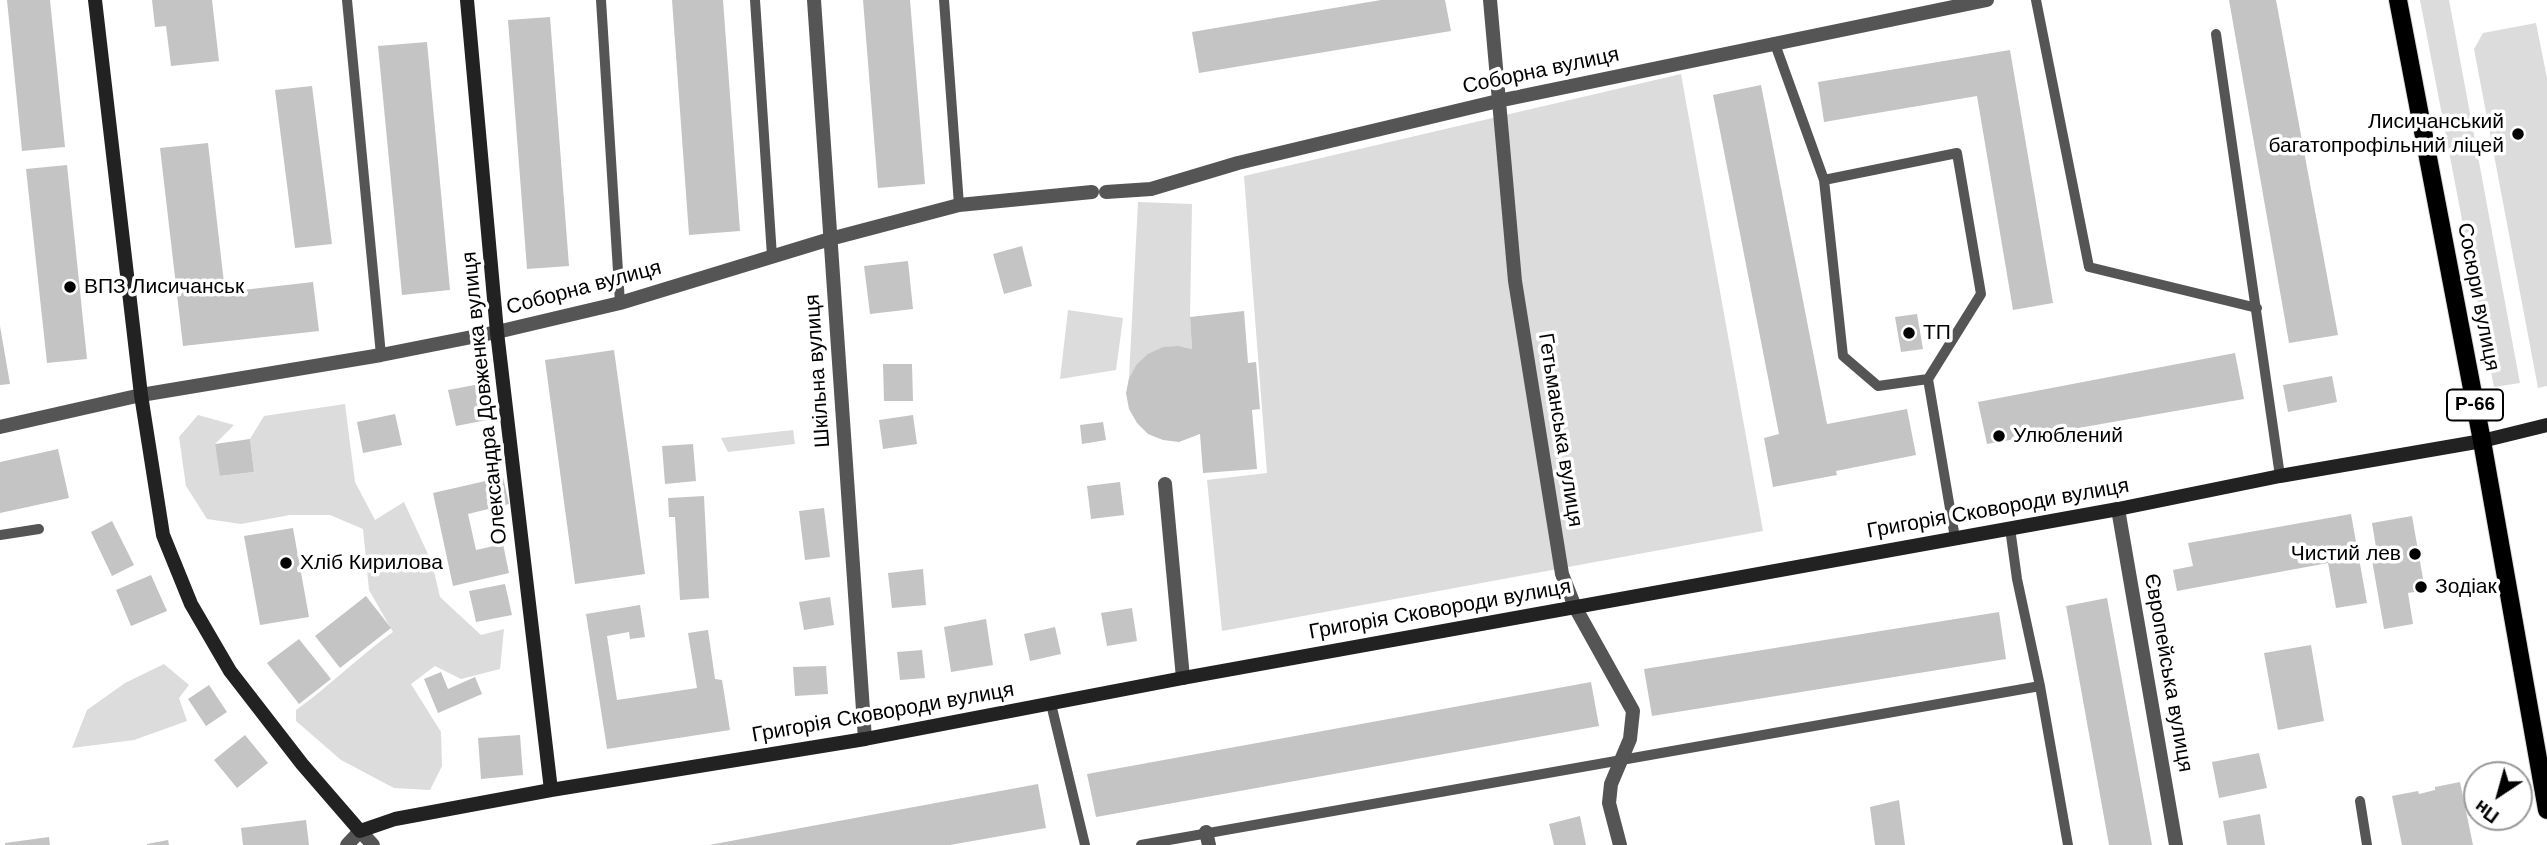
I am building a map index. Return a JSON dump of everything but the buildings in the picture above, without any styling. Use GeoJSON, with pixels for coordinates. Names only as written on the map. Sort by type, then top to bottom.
{"type":"FeatureCollection","features":[{"type":"Feature","properties":{"kind":"main road","name":"Сосюри вулиця"},"geometry":{"type":"LineString","coordinates":[[2398,0],[2482,441],[2547,810]]}},
{"type":"Feature","properties":{"kind":"street"},"geometry":{"type":"LineString","coordinates":[[95,0],[141,395],[163,535],[191,604],[230,671],[302,764],[373,845]]}},
{"type":"Feature","properties":{"kind":"street","name":"Олександра Довженка вулиця"},"geometry":{"type":"LineString","coordinates":[[467,0],[497,332],[551,790]]}},
{"type":"Feature","properties":{"kind":"street","name":"Шкільна вулиця"},"geometry":{"type":"LineString","coordinates":[[814,0],[865,739]]}},
{"type":"Feature","properties":{"kind":"street","name":"Гетьманська вулиця"},"geometry":{"type":"LineString","coordinates":[[1490,0],[1515,281],[1562,575],[1574,607],[1633,711],[1630,739],[1611,783],[1609,803],[1620,845]]}},
{"type":"Feature","properties":{"kind":"street","name":"Соборна вулиця"},"geometry":{"type":"LineString","coordinates":[[0,427],[141,395],[380,355],[497,332],[620,303],[830,239],[959,205],[1151,189],[1238,163],[1498,101],[1987,0]]}},
{"type":"Feature","properties":{"kind":"street","name":"Григорія Сковороди вулиця"},"geometry":{"type":"LineString","coordinates":[[347,845],[360,831],[395,819],[551,790],[865,739],[1183,678],[2118,509],[2280,476],[2482,441],[2547,425]]}},
{"type":"Feature","properties":{"kind":"street"},"geometry":{"type":"LineString","coordinates":[[1165,484],[1183,678]]}},
{"type":"Feature","properties":{"kind":"street","name":"Європейська вулиця"},"geometry":{"type":"LineString","coordinates":[[2118,509],[2176,845]]}},
{"type":"Feature","properties":{"kind":"lane"},"geometry":{"type":"LineString","coordinates":[[347,0],[380,355]]}},
{"type":"Feature","properties":{"kind":"lane"},"geometry":{"type":"LineString","coordinates":[[601,0],[620,303]]}},
{"type":"Feature","properties":{"kind":"lane"},"geometry":{"type":"LineString","coordinates":[[755,0],[772,256]]}},
{"type":"Feature","properties":{"kind":"lane"},"geometry":{"type":"LineString","coordinates":[[944,0],[959,205]]}},
{"type":"Feature","properties":{"kind":"lane"},"geometry":{"type":"LineString","coordinates":[[2036,0],[2089,267],[2257,308]]}},
{"type":"Feature","properties":{"kind":"lane"},"geometry":{"type":"LineString","coordinates":[[2216,34],[2280,476]]}},
{"type":"Feature","properties":{"kind":"lane"},"geometry":{"type":"LineString","coordinates":[[1775,44],[1824,180],[1843,356],[1878,386],[1928,379]]}},
{"type":"Feature","properties":{"kind":"lane"},"geometry":{"type":"LineString","coordinates":[[1824,180],[1957,153],[1981,294],[1928,379],[1955,538]]}},
{"type":"Feature","properties":{"kind":"lane"},"geometry":{"type":"LineString","coordinates":[[2010,528],[2017,579],[2040,686],[2068,845]]}},
{"type":"Feature","properties":{"kind":"lane"},"geometry":{"type":"LineString","coordinates":[[0,535],[39,529]]}},
{"type":"Feature","properties":{"kind":"lane"},"geometry":{"type":"LineString","coordinates":[[1141,845],[1207,839],[1621,760],[2040,686]]}},
{"type":"Feature","properties":{"kind":"lane"},"geometry":{"type":"LineString","coordinates":[[1051,704],[1085,845]]}},
{"type":"Feature","properties":{"kind":"lane"},"geometry":{"type":"LineString","coordinates":[[2360,801],[2367,845]]}},
{"type":"Feature","properties":{"kind":"shaded area"},"geometry":{"type":"Polygon","coordinates":[[[2420,0],[2449,0],[2520,383],[2494,387],[2420,0]]]}},
{"type":"Feature","properties":{"kind":"shaded area","name":"Лисичанський багатопрофільний ліцей"},"geometry":{"type":"Polygon","coordinates":[[[2536,23],[2547,78],[2547,386],[2538,388],[2474,49],[2483,33],[2536,23]]]}},
{"type":"Feature","properties":{"kind":"shaded area"},"geometry":{"type":"Polygon","coordinates":[[[1681,74],[1763,531],[1222,631],[1207,480],[1267,473],[1244,176],[1681,74]]]}},
{"type":"Feature","properties":{"kind":"shaded area"},"geometry":{"type":"Polygon","coordinates":[[[1138,202],[1192,204],[1192,349],[1172,347],[1155,351],[1141,362],[1129,378],[1138,202]]]}},
{"type":"Feature","properties":{"kind":"shaded area"},"geometry":{"type":"Polygon","coordinates":[[[1068,310],[1123,318],[1116,370],[1060,379],[1068,310]]]}},
{"type":"Feature","properties":{"kind":"shaded area"},"geometry":{"type":"Polygon","coordinates":[[[345,404],[355,482],[375,520],[404,502],[432,563],[440,597],[481,635],[504,629],[500,669],[461,679],[435,666],[411,684],[441,732],[442,766],[430,790],[394,788],[341,760],[296,721],[296,710],[393,632],[369,590],[363,529],[330,515],[290,515],[241,524],[207,519],[186,486],[179,437],[198,415],[234,425],[215,444],[221,476],[254,472],[250,439],[264,416],[345,404]]]}},
{"type":"Feature","properties":{"kind":"shaded area"},"geometry":{"type":"Polygon","coordinates":[[[793,430],[795,444],[728,452],[721,438],[793,430]]]}},
{"type":"Feature","properties":{"kind":"shaded area"},"geometry":{"type":"Polygon","coordinates":[[[164,664],[189,685],[179,698],[187,721],[134,740],[72,748],[87,710],[125,683],[164,664]]]}},
{"type":"Feature","properties":{"kind":"place","name":"Лисичанський багатопрофільний ліцей"},"geometry":{"type":"Point","coordinates":[2518,134]}},
{"type":"Feature","properties":{"kind":"place","name":"ВПЗ Лисичанськ"},"geometry":{"type":"Point","coordinates":[70,287]}},
{"type":"Feature","properties":{"kind":"place","name":"ТП"},"geometry":{"type":"Point","coordinates":[1909,333]}},
{"type":"Feature","properties":{"kind":"place","name":"Улюблений"},"geometry":{"type":"Point","coordinates":[1999,436]}},
{"type":"Feature","properties":{"kind":"place","name":"Чистий лев"},"geometry":{"type":"Point","coordinates":[2415,554]}},
{"type":"Feature","properties":{"kind":"place","name":"Хліб Кирилова"},"geometry":{"type":"Point","coordinates":[286,563]}},
{"type":"Feature","properties":{"kind":"place","name":"Зодіак"},"geometry":{"type":"Point","coordinates":[2421,587]}}]}
